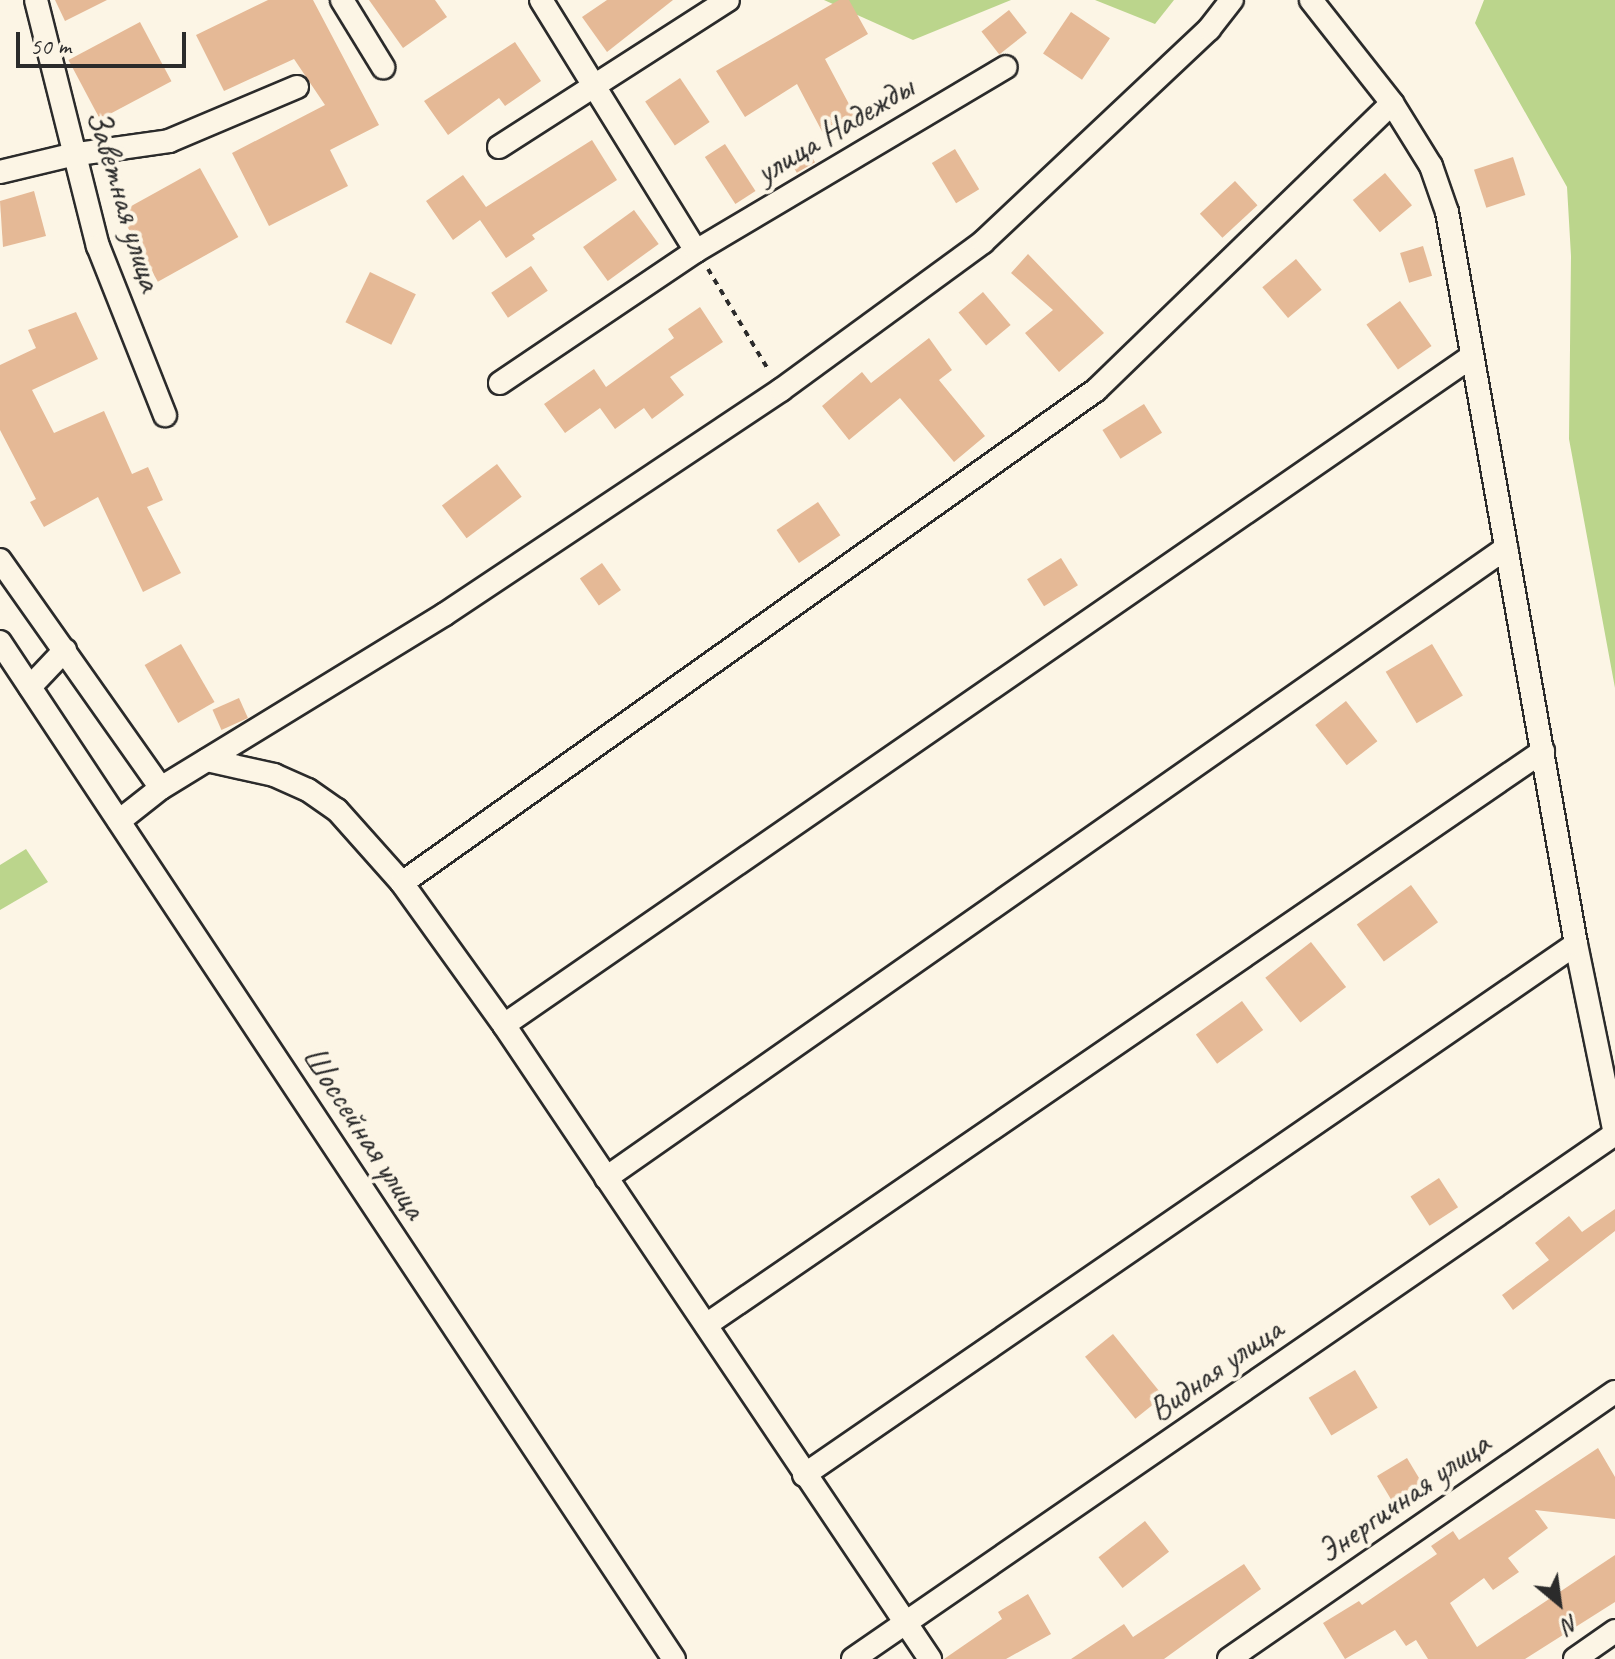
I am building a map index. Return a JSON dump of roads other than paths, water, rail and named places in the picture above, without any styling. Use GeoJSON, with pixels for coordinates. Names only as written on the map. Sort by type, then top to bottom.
{"type":"FeatureCollection","features":[{"type":"Feature","properties":{"kind":"street","name":"Заветная улица"},"geometry":{"type":"LineString","coordinates":[[36,0],[71,155],[98,246],[165,415]]}},
{"type":"Feature","properties":{"kind":"street"},"geometry":{"type":"LineString","coordinates":[[342,0],[383,67]]}},
{"type":"Feature","properties":{"kind":"street"},"geometry":{"type":"LineString","coordinates":[[541,0],[696,251]]}},
{"type":"Feature","properties":{"kind":"street"},"geometry":{"type":"LineString","coordinates":[[499,147],[728,0]]}},
{"type":"Feature","properties":{"kind":"street"},"geometry":{"type":"LineString","coordinates":[[119,821],[161,788],[445,614],[781,390],[983,242],[1209,29],[1232,0]]}},
{"type":"Feature","properties":{"kind":"street"},"geometry":{"type":"LineString","coordinates":[[1311,0],[1392,103],[1431,166],[1447,212],[1576,944],[1615,1134]]}},
{"type":"Feature","properties":{"kind":"street","name":"улица Надежды"},"geometry":{"type":"LineString","coordinates":[[500,383],[696,251],[1006,67]]}},
{"type":"Feature","properties":{"kind":"street"},"geometry":{"type":"LineString","coordinates":[[0,172],[71,155],[169,141],[297,87]]}},
{"type":"Feature","properties":{"kind":"street"},"geometry":{"type":"LineString","coordinates":[[402,883],[1096,390],[1392,103]]}},
{"type":"Feature","properties":{"kind":"street"},"geometry":{"type":"LineString","coordinates":[[504,1025],[1471,357]]}},
{"type":"Feature","properties":{"kind":"street"},"geometry":{"type":"LineString","coordinates":[[606,1178],[1506,548]]}},
{"type":"Feature","properties":{"kind":"street"},"geometry":{"type":"LineString","coordinates":[[0,560],[161,788]]}},
{"type":"Feature","properties":{"kind":"street","name":"Шоссейная улица"},"geometry":{"type":"LineString","coordinates":[[0,642],[674,1659]]}},
{"type":"Feature","properties":{"kind":"street"},"geometry":{"type":"LineString","coordinates":[[30,687],[65,650]]}},
{"type":"Feature","properties":{"kind":"street"},"geometry":{"type":"LineString","coordinates":[[706,1325],[1543,751]]}},
{"type":"Feature","properties":{"kind":"street"},"geometry":{"type":"LineString","coordinates":[[207,760],[274,775],[308,790],[337,810],[402,883],[504,1025],[930,1659]]}},
{"type":"Feature","properties":{"kind":"street"},"geometry":{"type":"LineString","coordinates":[[804,1475],[1576,944]]}},
{"type":"Feature","properties":{"kind":"street","name":"Видная улица"},"geometry":{"type":"LineString","coordinates":[[853,1659],[1615,1134]]}},
{"type":"Feature","properties":{"kind":"street","name":"Энергичная улица"},"geometry":{"type":"LineString","coordinates":[[1229,1659],[1615,1392]]}},
{"type":"Feature","properties":{"kind":"street"},"geometry":{"type":"LineString","coordinates":[[1575,1659],[1615,1631]]}}]}
